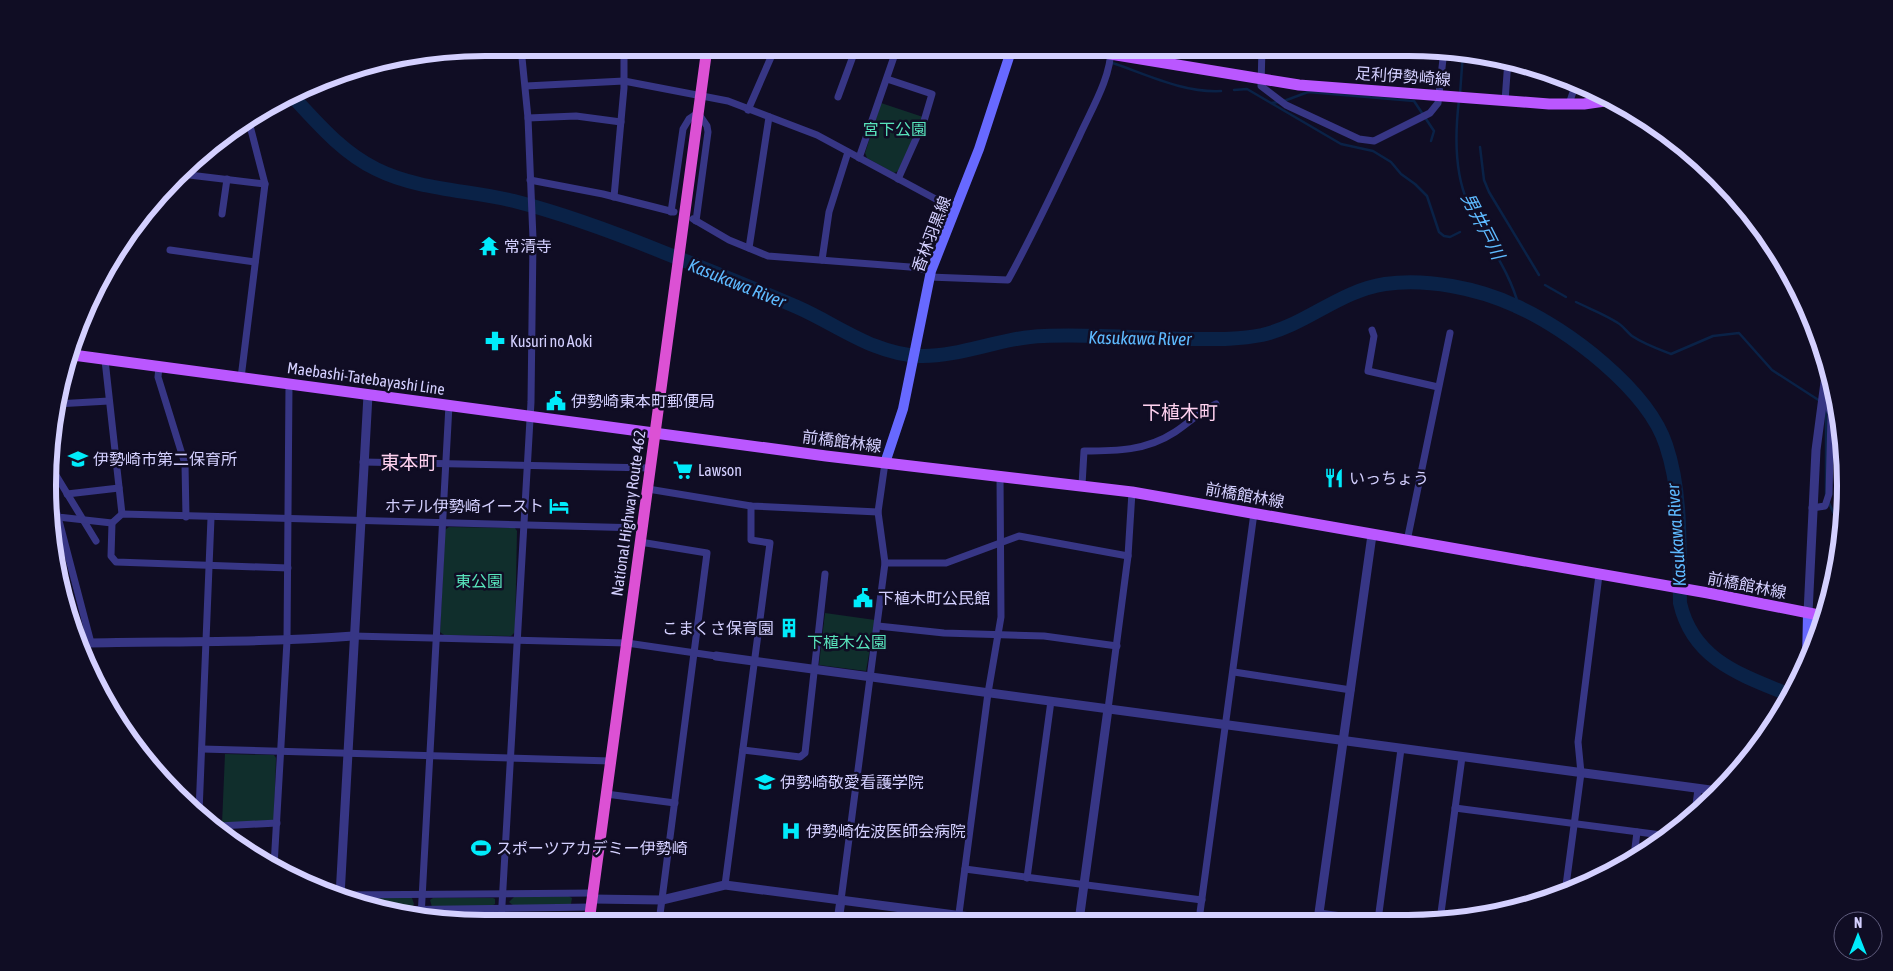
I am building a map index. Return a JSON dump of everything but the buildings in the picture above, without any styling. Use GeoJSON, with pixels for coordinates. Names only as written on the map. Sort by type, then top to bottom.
{"type":"FeatureCollection","features":[{"type":"Feature","properties":{"kind":"highway","name":"National Highway Route 462"},"geometry":{"type":"LineString","coordinates":[[590,915],[706,56]]}},
{"type":"Feature","properties":{"kind":"main road","name":"香林羽黒線"},"geometry":{"type":"LineString","coordinates":[[884,463],[902,411],[930,274],[979,149],[1009,56]]}},
{"type":"Feature","properties":{"kind":"main road","name":"足利伊勢崎線"},"geometry":{"type":"LineString","coordinates":[[1119,56],[1299,85],[1505,101],[1568,104],[1598,101]]}},
{"type":"Feature","properties":{"kind":"main road","name":"Maebashi-Tatebayashi Line"},"geometry":{"type":"LineString","coordinates":[[77,356],[655,433]]}},
{"type":"Feature","properties":{"kind":"main road","name":"前橋館林線"},"geometry":{"type":"LineString","coordinates":[[655,433],[884,463],[1000,475],[1132,492],[1702,592],[1817,615]]}},
{"type":"Feature","properties":{"kind":"main road"},"geometry":{"type":"LineString","coordinates":[[1807,641],[1808,613]]}},
{"type":"Feature","properties":{"kind":"street"},"geometry":{"type":"LineString","coordinates":[[502,915],[529,416],[533,239],[528,118],[522,56]]}},
{"type":"Feature","properties":{"kind":"street"},"geometry":{"type":"LineString","coordinates":[[614,197],[624,81],[624,56]]}},
{"type":"Feature","properties":{"kind":"street"},"geometry":{"type":"LineString","coordinates":[[748,110],[772,56]]}},
{"type":"Feature","properties":{"kind":"street"},"geometry":{"type":"LineString","coordinates":[[838,97],[853,56]]}},
{"type":"Feature","properties":{"kind":"street"},"geometry":{"type":"LineString","coordinates":[[859,158],[894,56]]}},
{"type":"Feature","properties":{"kind":"street"},"geometry":{"type":"LineString","coordinates":[[530,182],[614,197],[673,212],[685,123],[698,113],[706,124],[708,132],[695,220],[729,240],[768,256],[910,267],[930,274],[1008,280],[1036,230],[1097,97],[1106,56]]}},
{"type":"Feature","properties":{"kind":"street"},"geometry":{"type":"LineString","coordinates":[[1157,62],[1158,56]]}},
{"type":"Feature","properties":{"kind":"street"},"geometry":{"type":"LineString","coordinates":[[1262,56],[1261,86],[1286,105],[1359,139],[1374,141],[1430,113],[1438,104],[1444,95],[1444,58]]}},
{"type":"Feature","properties":{"kind":"street"},"geometry":{"type":"LineString","coordinates":[[1505,101],[1507,68]]}},
{"type":"Feature","properties":{"kind":"street"},"geometry":{"type":"LineString","coordinates":[[887,79],[932,94],[924,121],[898,179]]}},
{"type":"Feature","properties":{"kind":"street"},"geometry":{"type":"LineString","coordinates":[[526,86],[624,81],[728,101],[803,129],[956,210]]}},
{"type":"Feature","properties":{"kind":"street"},"geometry":{"type":"LineString","coordinates":[[1568,104],[1573,90]]}},
{"type":"Feature","properties":{"kind":"street"},"geometry":{"type":"LineString","coordinates":[[528,118],[576,116],[621,122]]}},
{"type":"Feature","properties":{"kind":"street"},"geometry":{"type":"LineString","coordinates":[[749,248],[770,117]]}},
{"type":"Feature","properties":{"kind":"street"},"geometry":{"type":"LineString","coordinates":[[241,378],[265,184],[251,126]]}},
{"type":"Feature","properties":{"kind":"street"},"geometry":{"type":"LineString","coordinates":[[822,260],[829,212],[848,152]]}},
{"type":"Feature","properties":{"kind":"street"},"geometry":{"type":"LineString","coordinates":[[189,175],[265,184]]}},
{"type":"Feature","properties":{"kind":"street"},"geometry":{"type":"LineString","coordinates":[[222,214],[227,179]]}},
{"type":"Feature","properties":{"kind":"street"},"geometry":{"type":"LineString","coordinates":[[170,250],[255,262]]}},
{"type":"Feature","properties":{"kind":"street"},"geometry":{"type":"LineString","coordinates":[[1372,330],[1374,336],[1368,371],[1438,387]]}},
{"type":"Feature","properties":{"kind":"street"},"geometry":{"type":"LineString","coordinates":[[1407,541],[1450,333]]}},
{"type":"Feature","properties":{"kind":"street"},"geometry":{"type":"LineString","coordinates":[[105,360],[122,514]]}},
{"type":"Feature","properties":{"kind":"street"},"geometry":{"type":"LineString","coordinates":[[159,367],[158,377],[185,464],[186,517]]}},
{"type":"Feature","properties":{"kind":"street"},"geometry":{"type":"LineString","coordinates":[[275,859],[287,641],[289,384]]}},
{"type":"Feature","properties":{"kind":"street"},"geometry":{"type":"LineString","coordinates":[[1808,613],[1816,450],[1825,386]]}},
{"type":"Feature","properties":{"kind":"street"},"geometry":{"type":"LineString","coordinates":[[339,889],[368,394]]}},
{"type":"Feature","properties":{"kind":"street"},"geometry":{"type":"LineString","coordinates":[[1824,394],[1831,413]]}},
{"type":"Feature","properties":{"kind":"street"},"geometry":{"type":"LineString","coordinates":[[64,404],[109,401]]}},
{"type":"Feature","properties":{"kind":"street"},"geometry":{"type":"LineString","coordinates":[[1082,485],[1084,451],[1118,451],[1142,448],[1175,432],[1194,416],[1216,404]]}},
{"type":"Feature","properties":{"kind":"street"},"geometry":{"type":"LineString","coordinates":[[421,910],[449,405]]}},
{"type":"Feature","properties":{"kind":"street"},"geometry":{"type":"LineString","coordinates":[[1812,508],[1819,509],[1825,506],[1829,494],[1831,415]]}},
{"type":"Feature","properties":{"kind":"street"},"geometry":{"type":"LineString","coordinates":[[363,462],[651,468]]}},
{"type":"Feature","properties":{"kind":"street"},"geometry":{"type":"LineString","coordinates":[[839,915],[885,563],[878,512],[884,463]]}},
{"type":"Feature","properties":{"kind":"street"},"geometry":{"type":"LineString","coordinates":[[959,915],[988,693],[1001,617],[1002,542],[1000,475]]}},
{"type":"Feature","properties":{"kind":"street"},"geometry":{"type":"LineString","coordinates":[[56,476],[80,519],[96,542]]}},
{"type":"Feature","properties":{"kind":"street"},"geometry":{"type":"LineString","coordinates":[[67,494],[119,488]]}},
{"type":"Feature","properties":{"kind":"street"},"geometry":{"type":"LineString","coordinates":[[648,490],[751,506],[878,512]]}},
{"type":"Feature","properties":{"kind":"street"},"geometry":{"type":"LineString","coordinates":[[1080,915],[1117,646],[1128,556],[1132,492]]}},
{"type":"Feature","properties":{"kind":"street"},"geometry":{"type":"LineString","coordinates":[[725,885],[770,543],[751,540],[751,506]]}},
{"type":"Feature","properties":{"kind":"street"},"geometry":{"type":"LineString","coordinates":[[1200,915],[1254,513]]}},
{"type":"Feature","properties":{"kind":"street"},"geometry":{"type":"LineString","coordinates":[[288,568],[116,562],[111,556],[112,523],[122,514],[211,518],[642,528]]}},
{"type":"Feature","properties":{"kind":"street"},"geometry":{"type":"LineString","coordinates":[[57,517],[112,523]]}},
{"type":"Feature","properties":{"kind":"street"},"geometry":{"type":"LineString","coordinates":[[199,805],[208,640],[211,518]]}},
{"type":"Feature","properties":{"kind":"street"},"geometry":{"type":"LineString","coordinates":[[59,534],[85,640]]}},
{"type":"Feature","properties":{"kind":"street"},"geometry":{"type":"LineString","coordinates":[[1318,915],[1372,535]]}},
{"type":"Feature","properties":{"kind":"street"},"geometry":{"type":"LineString","coordinates":[[885,563],[946,563],[1019,536],[1128,556]]}},
{"type":"Feature","properties":{"kind":"street"},"geometry":{"type":"LineString","coordinates":[[640,542],[707,553],[660,915]]}},
{"type":"Feature","properties":{"kind":"street"},"geometry":{"type":"LineString","coordinates":[[743,750],[800,757],[805,753],[825,574]]}},
{"type":"Feature","properties":{"kind":"street"},"geometry":{"type":"LineString","coordinates":[[1566,884],[1581,773],[1578,742],[1599,575]]}},
{"type":"Feature","properties":{"kind":"street"},"geometry":{"type":"LineString","coordinates":[[878,626],[944,633],[1044,636],[1117,646]]}},
{"type":"Feature","properties":{"kind":"street"},"geometry":{"type":"LineString","coordinates":[[86,643],[208,640],[287,641],[353,636],[627,643],[1709,791]]}},
{"type":"Feature","properties":{"kind":"street"},"geometry":{"type":"LineString","coordinates":[[1234,672],[1351,690]]}},
{"type":"Feature","properties":{"kind":"street"},"geometry":{"type":"LineString","coordinates":[[1027,878],[1052,701]]}},
{"type":"Feature","properties":{"kind":"street"},"geometry":{"type":"LineString","coordinates":[[202,749],[611,761]]}},
{"type":"Feature","properties":{"kind":"street"},"geometry":{"type":"LineString","coordinates":[[1379,915],[1401,749]]}},
{"type":"Feature","properties":{"kind":"street"},"geometry":{"type":"LineString","coordinates":[[1441,913],[1462,757]]}},
{"type":"Feature","properties":{"kind":"street"},"geometry":{"type":"LineString","coordinates":[[1696,803],[1698,789]]}},
{"type":"Feature","properties":{"kind":"street"},"geometry":{"type":"LineString","coordinates":[[606,794],[675,803]]}},
{"type":"Feature","properties":{"kind":"street"},"geometry":{"type":"LineString","coordinates":[[1455,808],[1657,834]]}},
{"type":"Feature","properties":{"kind":"street"},"geometry":{"type":"LineString","coordinates":[[224,826],[277,823]]}},
{"type":"Feature","properties":{"kind":"street"},"geometry":{"type":"LineString","coordinates":[[1635,849],[1637,832]]}},
{"type":"Feature","properties":{"kind":"street"},"geometry":{"type":"LineString","coordinates":[[965,869],[1202,900]]}},
{"type":"Feature","properties":{"kind":"street"},"geometry":{"type":"LineString","coordinates":[[359,896],[503,895],[592,900],[662,900],[725,885],[939,915]]}},
{"type":"Feature","properties":{"kind":"street"},"geometry":{"type":"LineString","coordinates":[[439,912],[502,909],[592,900]]}},
{"type":"Feature","properties":{"kind":"green space","name":"宮下公園"},"geometry":{"type":"Polygon","coordinates":[[[881,103],[923,117],[898,171],[894,173],[867,158],[865,153],[881,103]]]}},
{"type":"Feature","properties":{"kind":"green space","name":"東公園"},"geometry":{"type":"Polygon","coordinates":[[[449,527],[515,528],[517,531],[515,632],[511,636],[444,635],[440,632],[445,530],[449,527]]]}},
{"type":"Feature","properties":{"kind":"green space","name":"下植木公園"},"geometry":{"type":"Polygon","coordinates":[[[825,613],[875,620],[866,671],[819,665],[825,613]]]}},
{"type":"Feature","properties":{"kind":"green space"},"geometry":{"type":"Polygon","coordinates":[[[225,754],[274,755],[276,758],[274,819],[271,821],[222,824],[225,754]]]}},
{"type":"Feature","properties":{"kind":"green space"},"geometry":{"type":"Polygon","coordinates":[[[568,896],[572,898],[571,904],[514,906],[509,902],[514,897],[568,896]]]}},
{"type":"Feature","properties":{"kind":"green space"},"geometry":{"type":"Polygon","coordinates":[[[368,898],[412,898],[414,904],[412,907],[402,907],[368,898]]]}},
{"type":"Feature","properties":{"kind":"green space"},"geometry":{"type":"Polygon","coordinates":[[[433,898],[493,898],[495,899],[495,904],[491,906],[432,907],[430,900],[433,898]]]}},
{"type":"Feature","properties":{"kind":"waterway","name":"男井戸川"},"geometry":{"type":"LineString","coordinates":[[1460,94],[1462,60]]}},
{"type":"Feature","properties":{"kind":"waterway"},"geometry":{"type":"LineString","coordinates":[[1110,62],[1179,86],[1207,91],[1221,91]]}},
{"type":"Feature","properties":{"kind":"waterway"},"geometry":{"type":"LineString","coordinates":[[1234,90],[1247,89],[1271,103],[1279,102]]}},
{"type":"Feature","properties":{"kind":"waterway"},"geometry":{"type":"LineString","coordinates":[[1284,101],[1308,92],[1414,101],[1434,131],[1431,141]]}},
{"type":"Feature","properties":{"kind":"waterway","name":"男井戸川"},"geometry":{"type":"LineString","coordinates":[[1459,100],[1457,152],[1463,191],[1474,216],[1503,266],[1519,307]]}},
{"type":"Feature","properties":{"kind":"waterway","name":"Kasukawa River"},"geometry":{"type":"LineString","coordinates":[[297,101],[322,128],[353,155],[392,176],[426,185],[514,201],[590,224],[748,286],[812,314],[856,338],[903,354],[920,356],[951,353],[1028,337],[1044,336],[1168,339],[1253,337],[1293,324],[1337,301],[1368,288],[1401,282],[1452,286],[1501,300],[1537,316],[1582,346],[1604,363],[1642,403],[1657,424],[1666,445],[1671,464],[1678,504],[1680,603],[1686,622],[1696,639],[1722,663],[1737,672],[1783,692]]}},
{"type":"Feature","properties":{"kind":"waterway"},"geometry":{"type":"LineString","coordinates":[[1271,103],[1341,144],[1373,151],[1391,162],[1401,174],[1427,196],[1439,232],[1444,236],[1450,237],[1460,232]]}},
{"type":"Feature","properties":{"kind":"waterway"},"geometry":{"type":"LineString","coordinates":[[1480,147],[1484,180],[1489,192],[1539,275]]}},
{"type":"Feature","properties":{"kind":"waterway"},"geometry":{"type":"LineString","coordinates":[[1545,285],[1566,297]]}},
{"type":"Feature","properties":{"kind":"waterway"},"geometry":{"type":"LineString","coordinates":[[1576,302],[1613,320],[1641,341],[1671,354],[1713,336],[1739,333],[1772,370],[1820,401]]}},
{"type":"Feature","properties":{"kind":"waterway"},"geometry":{"type":"LineString","coordinates":[[1826,409],[1826,498]]}},
{"type":"Feature","properties":{"kind":"waterway"},"geometry":{"type":"LineString","coordinates":[[1829,503],[1836,517]]}},
{"type":"Feature","properties":{"kind":"place","name":"常清寺"},"geometry":{"type":"Point","coordinates":[489,246]}},
{"type":"Feature","properties":{"kind":"place","name":"Kusuri no Aoki"},"geometry":{"type":"Point","coordinates":[495,341]}},
{"type":"Feature","properties":{"kind":"place","name":"伊勢崎東本町郵便局"},"geometry":{"type":"Point","coordinates":[556,401]}},
{"type":"Feature","properties":{"kind":"place","name":"伊勢崎市第二保育所"},"geometry":{"type":"Point","coordinates":[78,459]}},
{"type":"Feature","properties":{"kind":"place","name":"Lawson"},"geometry":{"type":"Point","coordinates":[683,470]}},
{"type":"Feature","properties":{"kind":"place","name":"いっちょう"},"geometry":{"type":"Point","coordinates":[1334,478]}},
{"type":"Feature","properties":{"kind":"place","name":"ホテル伊勢崎イースト"},"geometry":{"type":"Point","coordinates":[559,506]}},
{"type":"Feature","properties":{"kind":"place","name":"下植木町公民館"},"geometry":{"type":"Point","coordinates":[863,598]}},
{"type":"Feature","properties":{"kind":"place","name":"こまくさ保育園"},"geometry":{"type":"Point","coordinates":[789,628]}},
{"type":"Feature","properties":{"kind":"place","name":"伊勢崎敬愛看護学院"},"geometry":{"type":"Point","coordinates":[765,782]}},
{"type":"Feature","properties":{"kind":"place","name":"伊勢崎佐波医師会病院"},"geometry":{"type":"Point","coordinates":[791,831]}},
{"type":"Feature","properties":{"kind":"place","name":"スポーツアカデミー伊勢崎"},"geometry":{"type":"Point","coordinates":[481,848]}},
{"type":"Feature","properties":{"kind":"district","name":"下植木町"},"geometry":{"type":"Point","coordinates":[1180,412]}},
{"type":"Feature","properties":{"kind":"district","name":"東本町"},"geometry":{"type":"Point","coordinates":[409,462]}}]}
